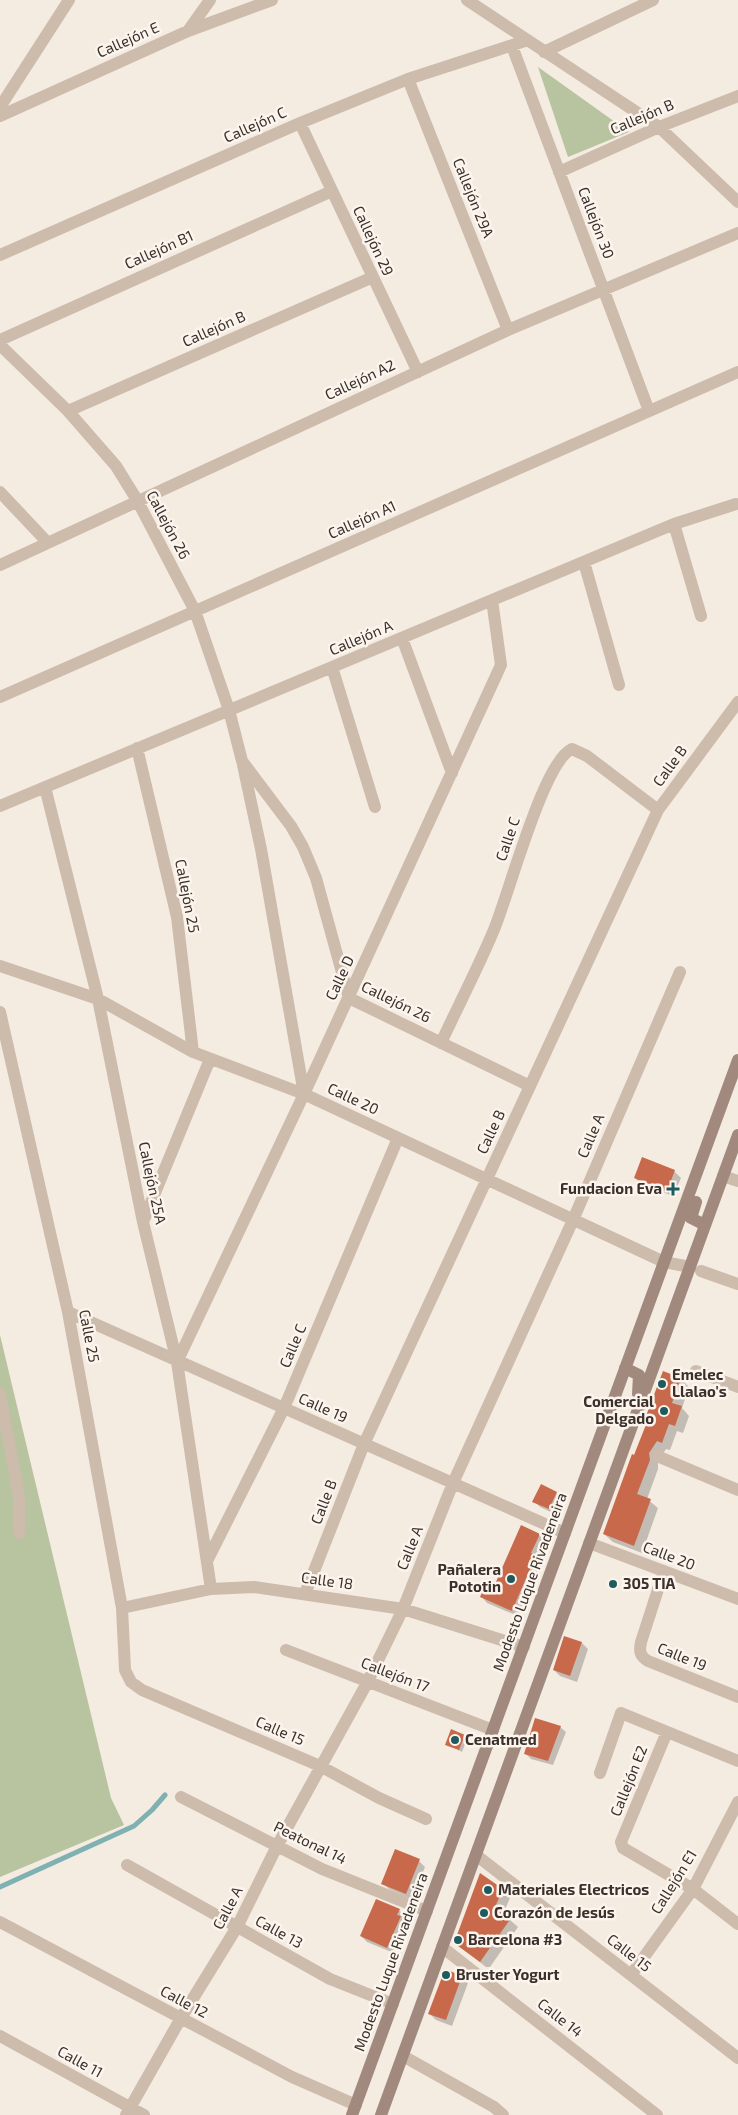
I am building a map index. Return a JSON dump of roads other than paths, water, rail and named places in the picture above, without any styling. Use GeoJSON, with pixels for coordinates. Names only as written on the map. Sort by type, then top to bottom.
{"type":"FeatureCollection","features":[{"type":"Feature","properties":{"kind":"street"},"geometry":{"type":"LineString","coordinates":[[0,107],[70,0]]}},
{"type":"Feature","properties":{"kind":"street"},"geometry":{"type":"LineString","coordinates":[[188,31],[210,0]]}},
{"type":"Feature","properties":{"kind":"street","name":"Callejón E"},"geometry":{"type":"LineString","coordinates":[[0,116],[188,31],[272,0]]}},
{"type":"Feature","properties":{"kind":"street"},"geometry":{"type":"LineString","coordinates":[[467,0],[659,127],[738,202]]}},
{"type":"Feature","properties":{"kind":"street"},"geometry":{"type":"LineString","coordinates":[[544,52],[652,0]]}},
{"type":"Feature","properties":{"kind":"street","name":"Callejón C"},"geometry":{"type":"LineString","coordinates":[[0,255],[300,123],[408,79],[528,40]]}},
{"type":"Feature","properties":{"kind":"street","name":"Callejón 30"},"geometry":{"type":"LineString","coordinates":[[512,46],[649,411]]}},
{"type":"Feature","properties":{"kind":"street","name":"Callejón 29A"},"geometry":{"type":"LineString","coordinates":[[408,79],[508,330]]}},
{"type":"Feature","properties":{"kind":"street","name":"Callejón B"},"geometry":{"type":"LineString","coordinates":[[559,172],[659,127],[738,96]]}},
{"type":"Feature","properties":{"kind":"street","name":"Callejón 29"},"geometry":{"type":"LineString","coordinates":[[300,123],[418,372]]}},
{"type":"Feature","properties":{"kind":"street","name":"Callejón B1"},"geometry":{"type":"LineString","coordinates":[[0,340],[332,190]]}},
{"type":"Feature","properties":{"kind":"street","name":"Callejón A2"},"geometry":{"type":"LineString","coordinates":[[0,565],[508,330],[738,233]]}},
{"type":"Feature","properties":{"kind":"street","name":"Callejón B"},"geometry":{"type":"LineString","coordinates":[[68,411],[372,278]]}},
{"type":"Feature","properties":{"kind":"street","name":"Callejón 26"},"geometry":{"type":"LineString","coordinates":[[0,345],[68,411],[116,466],[137,500],[195,611],[229,710],[242,761],[260,849],[304,1094]]}},
{"type":"Feature","properties":{"kind":"street","name":"Callejón A1"},"geometry":{"type":"LineString","coordinates":[[0,697],[738,372]]}},
{"type":"Feature","properties":{"kind":"street"},"geometry":{"type":"LineString","coordinates":[[0,492],[48,544]]}},
{"type":"Feature","properties":{"kind":"street","name":"Callejón A"},"geometry":{"type":"LineString","coordinates":[[0,806],[674,524],[736,504]]}},
{"type":"Feature","properties":{"kind":"street"},"geometry":{"type":"LineString","coordinates":[[674,524],[701,616]]}},
{"type":"Feature","properties":{"kind":"street"},"geometry":{"type":"LineString","coordinates":[[584,562],[619,685]]}},
{"type":"Feature","properties":{"kind":"street","name":"Calle D"},"geometry":{"type":"LineString","coordinates":[[177,1362],[349,998],[501,666],[492,600]]}},
{"type":"Feature","properties":{"kind":"street"},"geometry":{"type":"LineString","coordinates":[[402,638],[452,773]]}},
{"type":"Feature","properties":{"kind":"street"},"geometry":{"type":"LineString","coordinates":[[332,667],[375,807]]}},
{"type":"Feature","properties":{"kind":"street","name":"Calle B"},"geometry":{"type":"LineString","coordinates":[[305,1594],[364,1444],[658,810],[738,702]]}},
{"type":"Feature","properties":{"kind":"street","name":"Callejón 25"},"geometry":{"type":"LineString","coordinates":[[137,748],[177,917],[194,1052]]}},
{"type":"Feature","properties":{"kind":"street","name":"Calle C"},"geometry":{"type":"LineString","coordinates":[[441,1043],[494,932],[542,794],[564,752],[572,749],[587,756],[658,810]]}},
{"type":"Feature","properties":{"kind":"street","name":"Callejón 26"},"geometry":{"type":"LineString","coordinates":[[242,761],[303,847],[316,878],[349,998],[530,1086]]}},
{"type":"Feature","properties":{"kind":"street","name":"Callejón 25A"},"geometry":{"type":"LineString","coordinates":[[45,787],[98,999],[143,1222],[177,1362],[211,1589]]}},
{"type":"Feature","properties":{"kind":"street","name":"Calle 20"},"geometry":{"type":"LineString","coordinates":[[0,966],[98,999],[194,1052],[304,1094],[664,1262],[695,1269],[738,1284]]}},
{"type":"Feature","properties":{"kind":"street","name":"Calle A"},"geometry":{"type":"LineString","coordinates":[[128,2112],[181,2018],[237,1927],[277,1846],[367,1683],[403,1608],[453,1483],[573,1220],[680,972]]}},
{"type":"Feature","properties":{"kind":"street","name":"Calle 25"},"geometry":{"type":"LineString","coordinates":[[0,1012],[68,1312],[122,1608],[125,1670]]}},
{"type":"Feature","properties":{"kind":"street"},"geometry":{"type":"LineString","coordinates":[[143,1222],[210,1059]]}},
{"type":"Feature","properties":{"kind":"street","name":"Modesto Luque Rivadeneira"},"geometry":{"type":"LineString","coordinates":[[354,2110],[738,1060]]}},
{"type":"Feature","properties":{"kind":"street"},"geometry":{"type":"LineString","coordinates":[[381,2115],[642,1400],[695,1269],[705,1225],[738,1135]]}},
{"type":"Feature","properties":{"kind":"street","name":"Calle C"},"geometry":{"type":"LineString","coordinates":[[207,1561],[284,1408],[398,1138]]}},
{"type":"Feature","properties":{"kind":"street"},"geometry":{"type":"LineString","coordinates":[[723,1176],[738,1181]]}},
{"type":"Feature","properties":{"kind":"street"},"geometry":{"type":"LineString","coordinates":[[695,1180],[697,1199],[691,1218],[705,1225]]}},
{"type":"Feature","properties":{"kind":"street","name":"Calle 19"},"geometry":{"type":"LineString","coordinates":[[68,1312],[565,1533]]}},
{"type":"Feature","properties":{"kind":"street"},"geometry":{"type":"LineString","coordinates":[[624,1368],[640,1375],[638,1392],[642,1400]]}},
{"type":"Feature","properties":{"kind":"street"},"geometry":{"type":"LineString","coordinates":[[696,1371],[738,1387]]}},
{"type":"Feature","properties":{"kind":"street"},"geometry":{"type":"LineString","coordinates":[[0,1394],[19,1496],[19,1533]]}},
{"type":"Feature","properties":{"kind":"street"},"geometry":{"type":"LineString","coordinates":[[657,1456],[738,1490]]}},
{"type":"Feature","properties":{"kind":"street","name":"Calle 20"},"geometry":{"type":"LineString","coordinates":[[589,1543],[738,1599]]}},
{"type":"Feature","properties":{"kind":"street","name":"Calle 19"},"geometry":{"type":"LineString","coordinates":[[664,1571],[641,1642],[639,1651],[641,1657],[648,1662],[738,1697]]}},
{"type":"Feature","properties":{"kind":"street","name":"Calle 18"},"geometry":{"type":"LineString","coordinates":[[122,1608],[211,1589],[254,1588],[403,1608],[524,1647]]}},
{"type":"Feature","properties":{"kind":"street","name":"Callejón 17"},"geometry":{"type":"LineString","coordinates":[[286,1650],[367,1683],[493,1730]]}},
{"type":"Feature","properties":{"kind":"street","name":"Calle 15"},"geometry":{"type":"LineString","coordinates":[[125,1670],[131,1682],[142,1690],[320,1766],[379,1798],[426,1820]]}},
{"type":"Feature","properties":{"kind":"street"},"geometry":{"type":"LineString","coordinates":[[600,1773],[621,1713],[738,1761]]}},
{"type":"Feature","properties":{"kind":"street","name":"Callejón E2"},"geometry":{"type":"LineString","coordinates":[[667,1732],[622,1842],[628,1852],[693,1889]]}},
{"type":"Feature","properties":{"kind":"street","name":"Peatonal 14"},"geometry":{"type":"LineString","coordinates":[[181,1797],[322,1869],[427,1911]]}},
{"type":"Feature","properties":{"kind":"street","name":"Callejón E1"},"geometry":{"type":"LineString","coordinates":[[631,1975],[693,1889],[738,1802]]}},
{"type":"Feature","properties":{"kind":"street","name":"Calle 15"},"geometry":{"type":"LineString","coordinates":[[476,1855],[738,2058]]}},
{"type":"Feature","properties":{"kind":"street","name":"Calle 13"},"geometry":{"type":"LineString","coordinates":[[127,1866],[330,1979],[393,2004]]}},
{"type":"Feature","properties":{"kind":"street"},"geometry":{"type":"LineString","coordinates":[[693,1889],[738,1924]]}},
{"type":"Feature","properties":{"kind":"street","name":"Calle 12"},"geometry":{"type":"LineString","coordinates":[[0,1922],[354,2110]]}},
{"type":"Feature","properties":{"kind":"street","name":"Calle 14"},"geometry":{"type":"LineString","coordinates":[[442,1947],[657,2115]]}},
{"type":"Feature","properties":{"kind":"street","name":"Calle 11"},"geometry":{"type":"LineString","coordinates":[[0,2036],[128,2112],[144,2115]]}},
{"type":"Feature","properties":{"kind":"street"},"geometry":{"type":"LineString","coordinates":[[403,2056],[494,2107],[503,2115]]}},
{"type":"Feature","properties":{"kind":"waterway"},"geometry":{"type":"LineString","coordinates":[[0,1887],[134,1826],[165,1795]]}},
{"type":"Feature","properties":{"kind":"place","name":"Fundacion Eva"},"geometry":{"type":"Point","coordinates":[673,1189]}},
{"type":"Feature","properties":{"kind":"place","name":"Emelec Llalao's"},"geometry":{"type":"Point","coordinates":[662,1384]}},
{"type":"Feature","properties":{"kind":"place","name":"Comercial Delgado"},"geometry":{"type":"Point","coordinates":[664,1411]}},
{"type":"Feature","properties":{"kind":"place","name":"Pañalera Pototin"},"geometry":{"type":"Point","coordinates":[511,1579]}},
{"type":"Feature","properties":{"kind":"place","name":"305 TIA"},"geometry":{"type":"Point","coordinates":[613,1584]}},
{"type":"Feature","properties":{"kind":"place","name":"Cenatmed"},"geometry":{"type":"Point","coordinates":[455,1740]}},
{"type":"Feature","properties":{"kind":"place","name":"Materiales Electricos"},"geometry":{"type":"Point","coordinates":[488,1890]}},
{"type":"Feature","properties":{"kind":"place","name":"Corazón de Jesús"},"geometry":{"type":"Point","coordinates":[484,1913]}},
{"type":"Feature","properties":{"kind":"place","name":"Barcelona #3"},"geometry":{"type":"Point","coordinates":[458,1940]}},
{"type":"Feature","properties":{"kind":"place","name":"Bruster Yogurt"},"geometry":{"type":"Point","coordinates":[446,1975]}}]}
